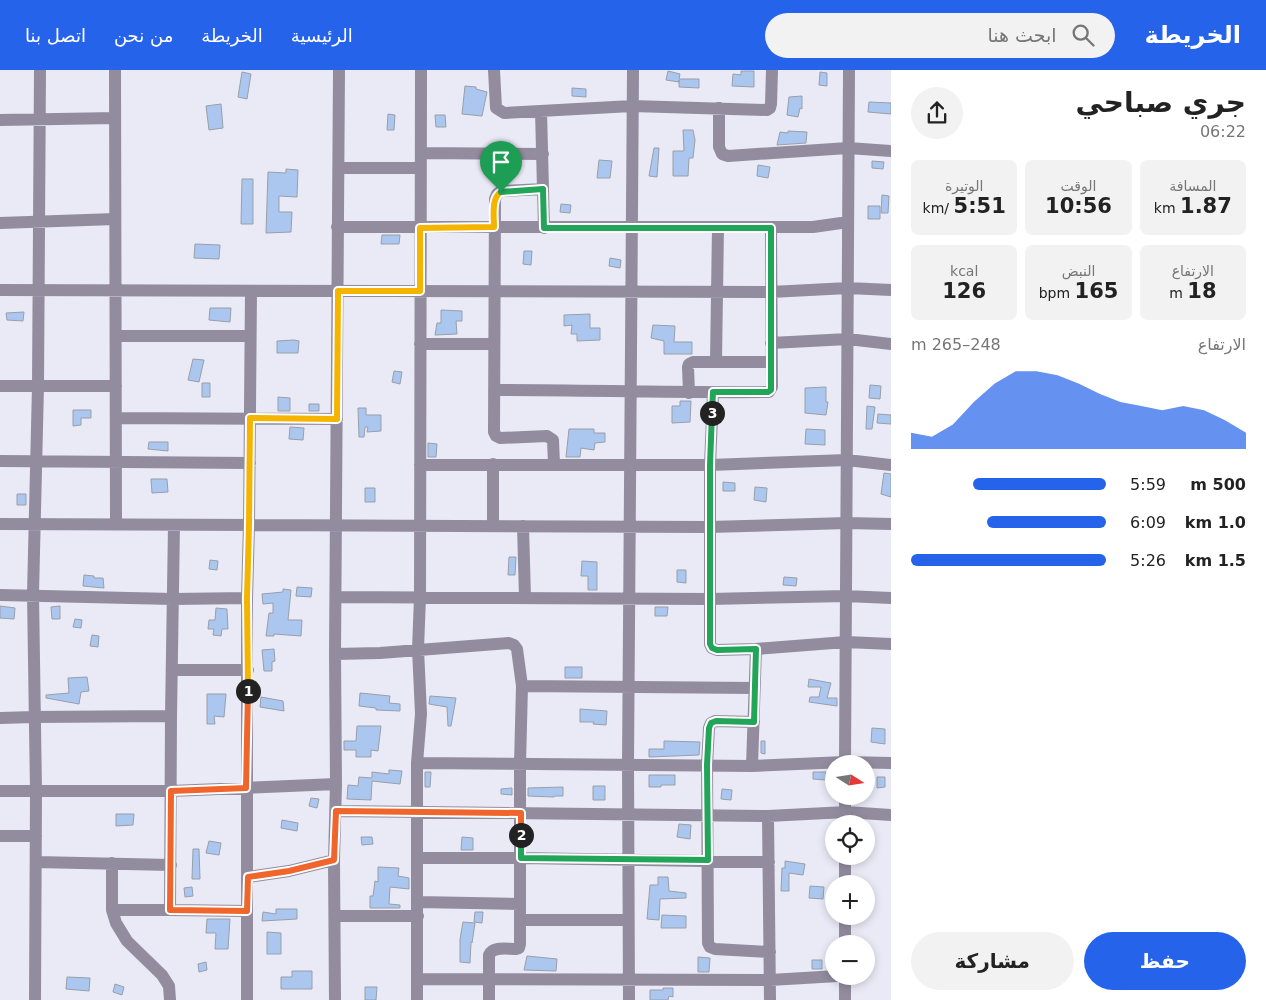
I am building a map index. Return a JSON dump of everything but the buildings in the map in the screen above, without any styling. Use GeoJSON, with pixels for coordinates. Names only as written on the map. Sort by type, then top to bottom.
{"type":"FeatureCollection","features":[{"type":"Feature","properties":{"kind":"street"},"geometry":{"type":"LineString","coordinates":[[35,1000],[36,791],[33,594],[38,386],[40,70]]}},
{"type":"Feature","properties":{"kind":"street"},"geometry":{"type":"LineString","coordinates":[[115,70],[116,524]]}},
{"type":"Feature","properties":{"kind":"street"},"geometry":{"type":"LineString","coordinates":[[335,1000],[334,860],[336,811],[335,654],[339,70]]}},
{"type":"Feature","properties":{"kind":"street"},"geometry":{"type":"LineString","coordinates":[[418,1000],[418,763],[421,714],[418,649],[420,598],[421,70]]}},
{"type":"Feature","properties":{"kind":"street"},"geometry":{"type":"LineString","coordinates":[[494,70],[496,108],[504,113],[632,106],[767,110],[770,108],[772,70]]}},
{"type":"Feature","properties":{"kind":"street"},"geometry":{"type":"LineString","coordinates":[[629,1000],[628,764],[633,70]]}},
{"type":"Feature","properties":{"kind":"street"},"geometry":{"type":"LineString","coordinates":[[845,755],[849,70]]}},
{"type":"Feature","properties":{"kind":"street"},"geometry":{"type":"LineString","coordinates":[[719,108],[719,147],[722,154],[728,156],[848,148],[891,151]]}},
{"type":"Feature","properties":{"kind":"street"},"geometry":{"type":"LineString","coordinates":[[542,111],[544,228]]}},
{"type":"Feature","properties":{"kind":"street"},"geometry":{"type":"LineString","coordinates":[[0,120],[115,118]]}},
{"type":"Feature","properties":{"kind":"street"},"geometry":{"type":"LineString","coordinates":[[421,153],[542,154]]}},
{"type":"Feature","properties":{"kind":"street"},"geometry":{"type":"LineString","coordinates":[[339,168],[421,168]]}},
{"type":"Feature","properties":{"kind":"street"},"geometry":{"type":"LineString","coordinates":[[543,189],[501,192],[497,194],[495,200],[494,432],[500,438],[551,437],[553,440],[554,464]]}},
{"type":"Feature","properties":{"kind":"street"},"geometry":{"type":"LineString","coordinates":[[0,223],[115,219]]}},
{"type":"Feature","properties":{"kind":"street"},"geometry":{"type":"LineString","coordinates":[[338,227],[814,228],[848,222]]}},
{"type":"Feature","properties":{"kind":"street"},"geometry":{"type":"LineString","coordinates":[[716,361],[718,227]]}},
{"type":"Feature","properties":{"kind":"street"},"geometry":{"type":"LineString","coordinates":[[494,390],[630,390],[689,393],[768,392],[772,387],[771,228]]}},
{"type":"Feature","properties":{"kind":"street"},"geometry":{"type":"LineString","coordinates":[[0,290],[632,292],[771,292],[848,288],[891,290]]}},
{"type":"Feature","properties":{"kind":"street"},"geometry":{"type":"LineString","coordinates":[[247,1000],[247,598],[251,291]]}},
{"type":"Feature","properties":{"kind":"street"},"geometry":{"type":"LineString","coordinates":[[116,336],[250,336]]}},
{"type":"Feature","properties":{"kind":"street"},"geometry":{"type":"LineString","coordinates":[[771,343],[848,339],[891,344]]}},
{"type":"Feature","properties":{"kind":"street"},"geometry":{"type":"LineString","coordinates":[[420,344],[494,344]]}},
{"type":"Feature","properties":{"kind":"street"},"geometry":{"type":"LineString","coordinates":[[689,393],[688,367],[693,362],[771,362]]}},
{"type":"Feature","properties":{"kind":"street"},"geometry":{"type":"LineString","coordinates":[[0,386],[116,386]]}},
{"type":"Feature","properties":{"kind":"street"},"geometry":{"type":"LineString","coordinates":[[713,392],[709,527],[710,644],[712,648],[717,650],[756,649],[846,642],[891,644]]}},
{"type":"Feature","properties":{"kind":"street"},"geometry":{"type":"LineString","coordinates":[[116,418],[337,419]]}},
{"type":"Feature","properties":{"kind":"street"},"geometry":{"type":"LineString","coordinates":[[420,465],[710,465],[847,460],[891,465]]}},
{"type":"Feature","properties":{"kind":"street"},"geometry":{"type":"LineString","coordinates":[[0,461],[250,463]]}},
{"type":"Feature","properties":{"kind":"street"},"geometry":{"type":"LineString","coordinates":[[493,464],[493,526]]}},
{"type":"Feature","properties":{"kind":"street"},"geometry":{"type":"LineString","coordinates":[[0,524],[709,527],[847,522],[891,524]]}},
{"type":"Feature","properties":{"kind":"street"},"geometry":{"type":"LineString","coordinates":[[170,910],[170,716],[174,599],[174,525]]}},
{"type":"Feature","properties":{"kind":"street"},"geometry":{"type":"LineString","coordinates":[[523,526],[525,598]]}},
{"type":"Feature","properties":{"kind":"street"},"geometry":{"type":"LineString","coordinates":[[0,595],[33,594],[174,599],[247,598]]}},
{"type":"Feature","properties":{"kind":"street"},"geometry":{"type":"LineString","coordinates":[[336,596],[710,599],[846,596],[891,598]]}},
{"type":"Feature","properties":{"kind":"street"},"geometry":{"type":"LineString","coordinates":[[335,654],[380,653],[509,643],[514,645],[517,650],[522,686],[519,948],[494,949],[489,955],[489,1000]]}},
{"type":"Feature","properties":{"kind":"street"},"geometry":{"type":"LineString","coordinates":[[752,766],[756,649]]}},
{"type":"Feature","properties":{"kind":"street"},"geometry":{"type":"LineString","coordinates":[[172,670],[248,670]]}},
{"type":"Feature","properties":{"kind":"street"},"geometry":{"type":"LineString","coordinates":[[522,686],[754,688]]}},
{"type":"Feature","properties":{"kind":"street"},"geometry":{"type":"LineString","coordinates":[[0,718],[170,716]]}},
{"type":"Feature","properties":{"kind":"street"},"geometry":{"type":"LineString","coordinates":[[754,722],[716,721],[711,723],[709,728],[707,765],[708,943],[710,947],[715,949],[770,952]]}},
{"type":"Feature","properties":{"kind":"street"},"geometry":{"type":"LineString","coordinates":[[418,763],[752,766],[825,764]]}},
{"type":"Feature","properties":{"kind":"street"},"geometry":{"type":"LineString","coordinates":[[875,764],[891,764]]}},
{"type":"Feature","properties":{"kind":"street"},"geometry":{"type":"LineString","coordinates":[[0,790],[171,791],[336,784]]}},
{"type":"Feature","properties":{"kind":"street"},"geometry":{"type":"LineString","coordinates":[[336,811],[825,817]]}},
{"type":"Feature","properties":{"kind":"street"},"geometry":{"type":"LineString","coordinates":[[875,816],[891,815]]}},
{"type":"Feature","properties":{"kind":"street"},"geometry":{"type":"LineString","coordinates":[[768,816],[770,1000]]}},
{"type":"Feature","properties":{"kind":"street"},"geometry":{"type":"LineString","coordinates":[[0,836],[36,836]]}},
{"type":"Feature","properties":{"kind":"street"},"geometry":{"type":"LineString","coordinates":[[418,858],[769,862]]}},
{"type":"Feature","properties":{"kind":"street"},"geometry":{"type":"LineString","coordinates":[[248,877],[289,871],[334,860]]}},
{"type":"Feature","properties":{"kind":"street"},"geometry":{"type":"LineString","coordinates":[[36,862],[171,865]]}},
{"type":"Feature","properties":{"kind":"street"},"geometry":{"type":"LineString","coordinates":[[112,863],[112,910],[116,923],[127,941],[162,975],[169,986],[170,1000]]}},
{"type":"Feature","properties":{"kind":"street"},"geometry":{"type":"LineString","coordinates":[[418,902],[520,904]]}},
{"type":"Feature","properties":{"kind":"street"},"geometry":{"type":"LineString","coordinates":[[112,910],[247,911]]}},
{"type":"Feature","properties":{"kind":"street"},"geometry":{"type":"LineString","coordinates":[[335,916],[418,916]]}},
{"type":"Feature","properties":{"kind":"street"},"geometry":{"type":"LineString","coordinates":[[520,920],[628,920]]}},
{"type":"Feature","properties":{"kind":"street"},"geometry":{"type":"LineString","coordinates":[[417,979],[770,980],[825,977]]}},
{"type":"Feature","properties":{"kind":"street"},"geometry":{"type":"LineString","coordinates":[[845,985],[845,1000]]}},
{"type":"Feature","properties":{"kind":"route"},"geometry":{"type":"LineString","coordinates":[[543,189],[544,228],[771,228],[771,390],[768,392],[713,392],[709,527],[710,644],[712,648],[717,650],[756,649],[754,722],[716,721],[711,723],[709,728],[707,765],[708,860],[521,858],[521,813],[336,811],[334,860],[289,871],[248,877],[247,911],[170,910],[171,791],[246,788],[250,418],[337,419],[338,291],[420,291],[420,228],[494,227],[495,200],[497,194],[501,192],[543,189]]}}]}
